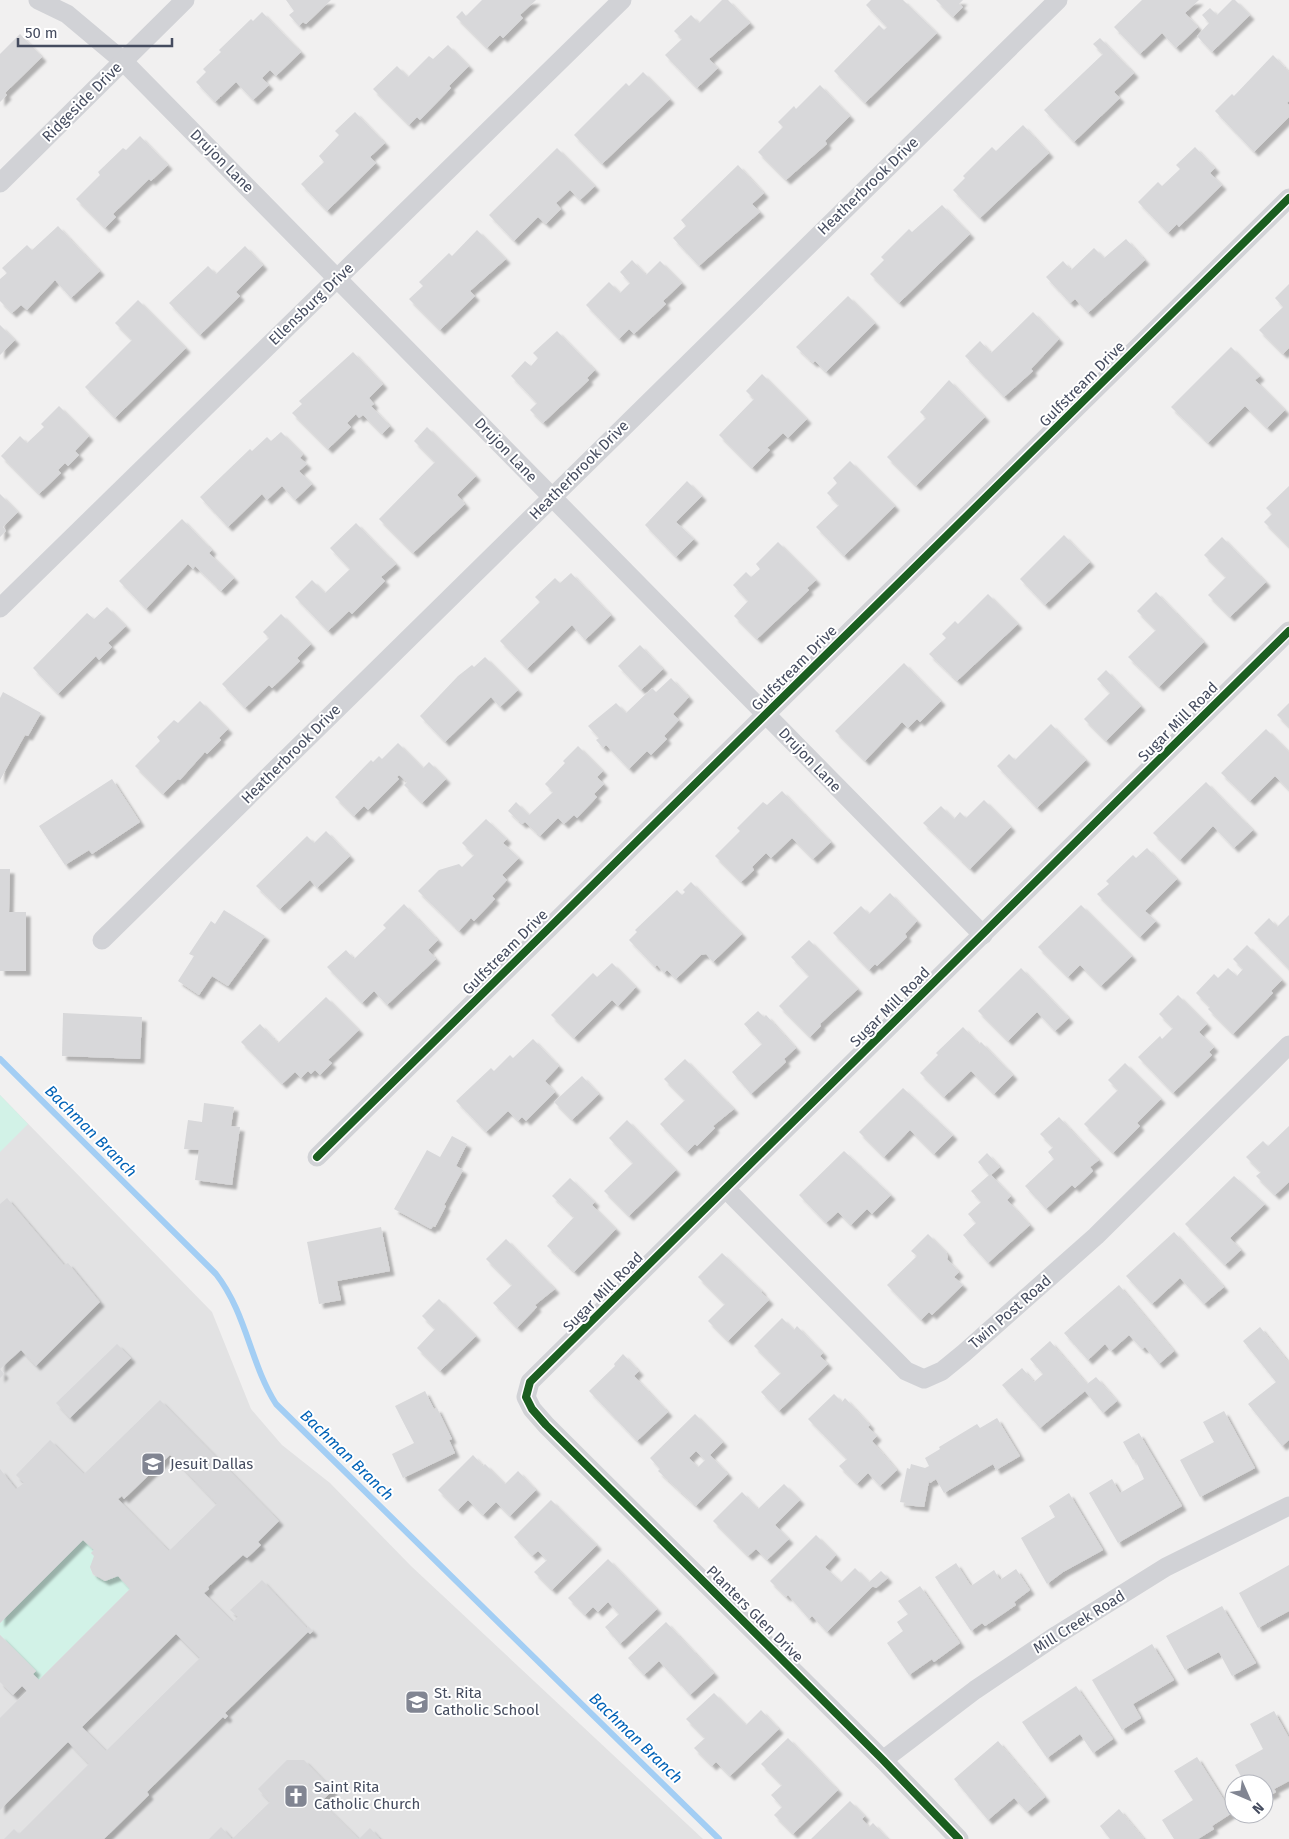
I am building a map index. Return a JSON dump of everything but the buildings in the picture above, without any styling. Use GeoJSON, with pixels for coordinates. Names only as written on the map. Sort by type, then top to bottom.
{"type":"FeatureCollection","features":[{"type":"Feature","properties":{"kind":"street","name":"Drujon Lane"},"geometry":{"type":"LineString","coordinates":[[38,0],[67,14],[123,61],[983,935]]}},
{"type":"Feature","properties":{"kind":"street","name":"Ridgeside Drive"},"geometry":{"type":"LineString","coordinates":[[0,183],[185,0]]}},
{"type":"Feature","properties":{"kind":"street","name":"Ellensburg Drive"},"geometry":{"type":"LineString","coordinates":[[0,608],[622,0]]}},
{"type":"Feature","properties":{"kind":"street","name":"Heatherbrook Drive"},"geometry":{"type":"LineString","coordinates":[[102,940],[1058,0]]}},
{"type":"Feature","properties":{"kind":"street","name":"Gulfstream Drive"},"geometry":{"type":"LineString","coordinates":[[317,1157],[1289,198]]}},
{"type":"Feature","properties":{"kind":"street","name":"Sugar Mill Road"},"geometry":{"type":"LineString","coordinates":[[532,1409],[526,1397],[530,1382],[1289,631]]}},
{"type":"Feature","properties":{"kind":"street","name":"Twin Post Road"},"geometry":{"type":"LineString","coordinates":[[726,1189],[906,1371],[924,1379],[942,1371],[964,1353],[1096,1236],[1289,1045]]}},
{"type":"Feature","properties":{"kind":"street","name":"Planters Glen Drive"},"geometry":{"type":"LineString","coordinates":[[532,1409],[883,1760],[959,1839]]}},
{"type":"Feature","properties":{"kind":"street","name":"Mill Creek Road"},"geometry":{"type":"LineString","coordinates":[[883,1760],[974,1690],[1057,1635],[1166,1567],[1289,1506]]}},
{"type":"Feature","properties":{"kind":"shaded area","name":"Jesuit Dallas"},"geometry":{"type":"Polygon","coordinates":[[[0,1095],[212,1312],[251,1409],[282,1445],[330,1483],[411,1566],[703,1839],[0,1839],[0,1095]]]}},
{"type":"Feature","properties":{"kind":"green space"},"geometry":{"type":"Polygon","coordinates":[[[0,1095],[28,1124],[0,1152],[0,1095]]]}},
{"type":"Feature","properties":{"kind":"green space"},"geometry":{"type":"Polygon","coordinates":[[[83,1540],[94,1550],[91,1553],[96,1557],[90,1567],[93,1575],[105,1581],[118,1576],[130,1589],[39,1680],[33,1674],[36,1671],[0,1635],[0,1623],[83,1540]]]}},
{"type":"Feature","properties":{"kind":"waterway","name":"Bachman Branch"},"geometry":{"type":"LineString","coordinates":[[0,1059],[216,1274],[235,1305],[260,1372],[276,1404],[719,1839]]}},
{"type":"Feature","properties":{"kind":"cycle path"},"geometry":{"type":"LineString","coordinates":[[317,1157],[1289,198]]}},
{"type":"Feature","properties":{"kind":"cycle path"},"geometry":{"type":"LineString","coordinates":[[959,1839],[883,1760],[546,1425],[532,1409],[526,1397],[530,1382],[1289,631]]}},
{"type":"Feature","properties":{"kind":"place","name":"Jesuit Dallas"},"geometry":{"type":"Point","coordinates":[153,1464]}},
{"type":"Feature","properties":{"kind":"place","name":"St. Rita Catholic School"},"geometry":{"type":"Point","coordinates":[417,1702]}},
{"type":"Feature","properties":{"kind":"place","name":"Saint Rita Catholic Church"},"geometry":{"type":"Point","coordinates":[296,1796]}}]}
